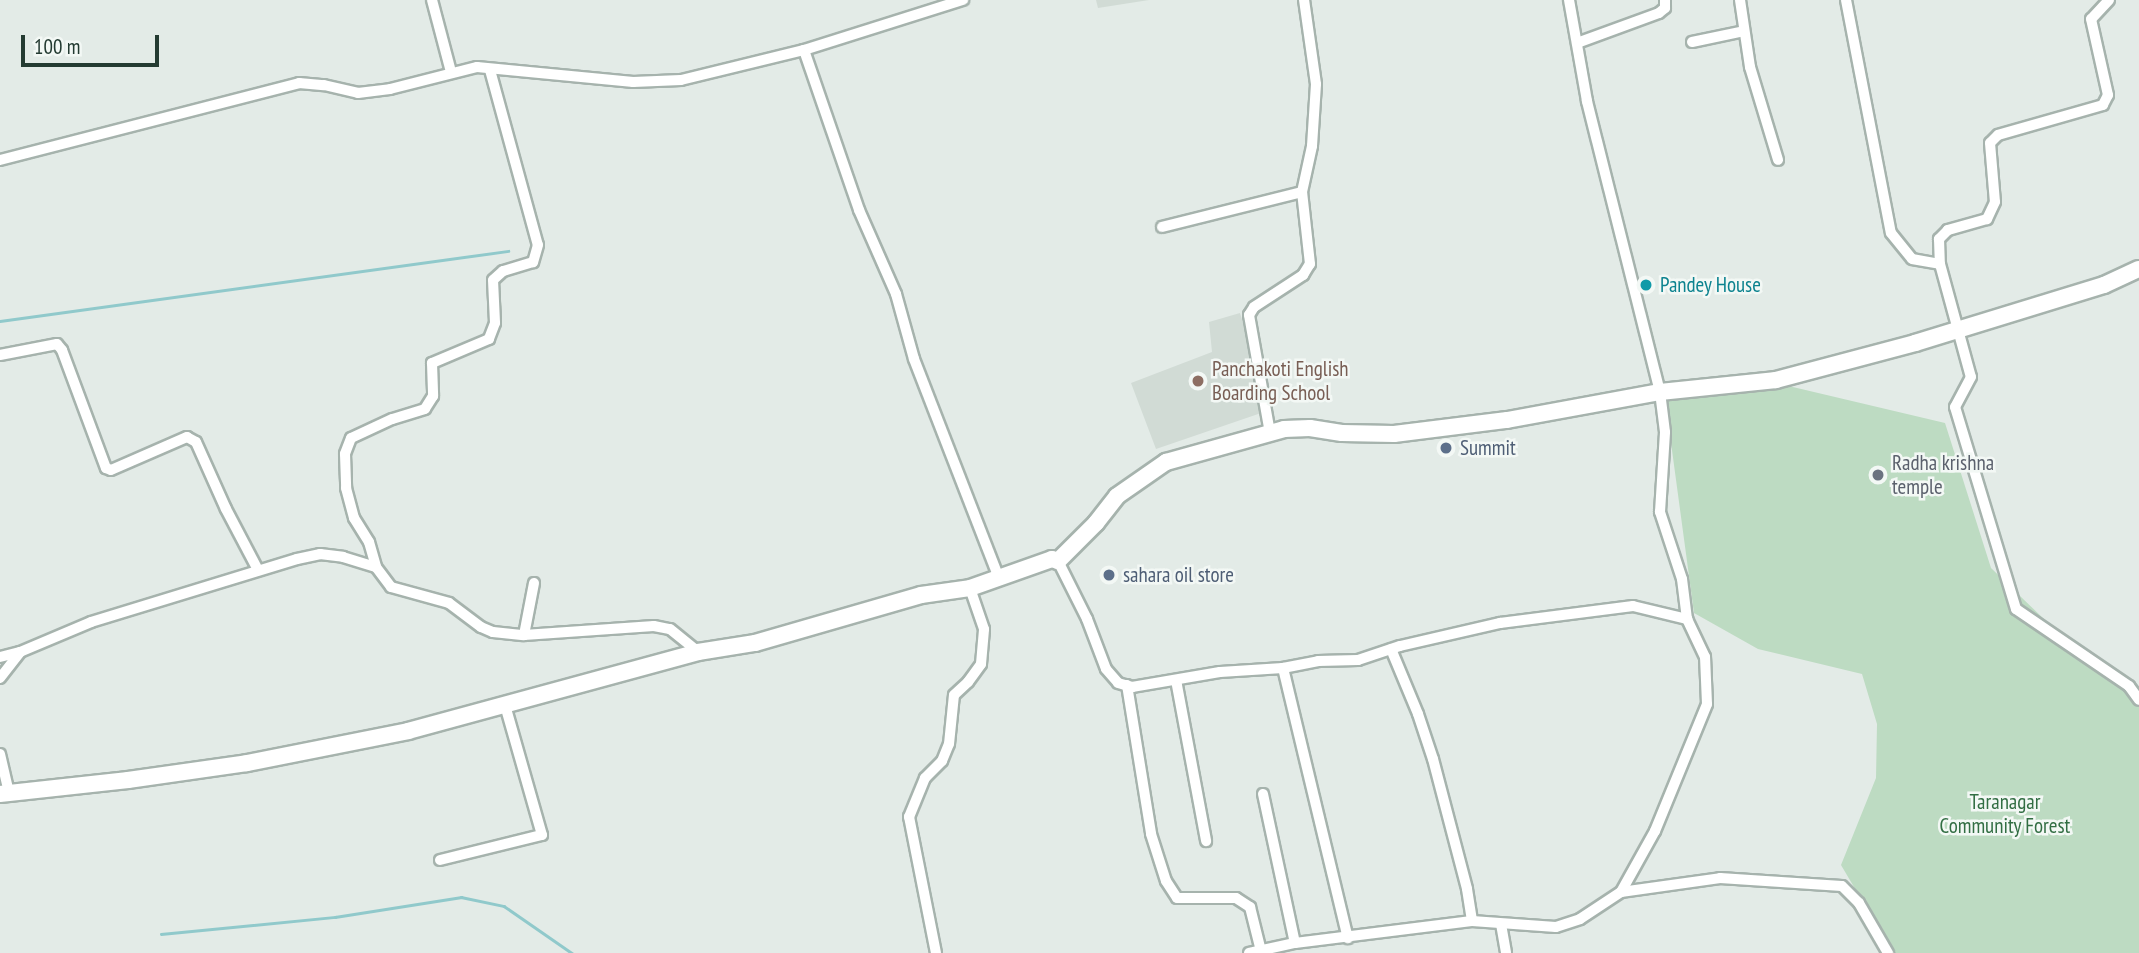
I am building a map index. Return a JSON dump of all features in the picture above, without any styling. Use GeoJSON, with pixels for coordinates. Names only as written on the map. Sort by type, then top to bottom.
{"type":"FeatureCollection","features":[{"type":"Feature","properties":{"kind":"street"},"geometry":{"type":"LineString","coordinates":[[432,0],[451,72]]}},
{"type":"Feature","properties":{"kind":"street"},"geometry":{"type":"LineString","coordinates":[[0,160],[299,83],[324,85],[358,93],[390,89],[477,67],[633,82],[681,80],[804,50],[963,0]]}},
{"type":"Feature","properties":{"kind":"street"},"geometry":{"type":"LineString","coordinates":[[1270,433],[1250,315],[1254,307],[1303,275],[1310,264],[1302,192],[1312,146],[1316,84],[1304,0]]}},
{"type":"Feature","properties":{"kind":"street"},"geometry":{"type":"LineString","coordinates":[[1569,0],[1587,101],[1661,392],[1665,432],[1660,512],[1682,579],[1687,619],[1705,657],[1707,704],[1655,831],[1621,892]]}},
{"type":"Feature","properties":{"kind":"street"},"geometry":{"type":"LineString","coordinates":[[1577,43],[1659,13],[1665,8],[1665,0]]}},
{"type":"Feature","properties":{"kind":"street"},"geometry":{"type":"LineString","coordinates":[[1740,0],[1750,67],[1778,160]]}},
{"type":"Feature","properties":{"kind":"street"},"geometry":{"type":"LineString","coordinates":[[1846,0],[1891,233],[1912,259],[1940,264]]}},
{"type":"Feature","properties":{"kind":"street"},"geometry":{"type":"LineString","coordinates":[[2109,0],[2091,19],[2108,95],[2103,105],[1998,135],[1990,143],[1995,202],[1987,219],[1948,230],[1939,239],[1940,264],[1971,377],[1955,407],[2016,609],[2129,686],[2139,700]]}},
{"type":"Feature","properties":{"kind":"street"},"geometry":{"type":"LineString","coordinates":[[1692,42],[1744,31]]}},
{"type":"Feature","properties":{"kind":"street"},"geometry":{"type":"LineString","coordinates":[[804,50],[859,210],[896,294],[914,359],[999,578]]}},
{"type":"Feature","properties":{"kind":"street"},"geometry":{"type":"LineString","coordinates":[[490,70],[538,245],[533,262],[503,271],[494,280],[495,323],[489,339],[432,363],[433,396],[425,409],[359,433],[347,445],[346,488],[354,518],[369,541],[376,567],[391,587],[403,592],[429,595],[449,603],[481,627],[493,632],[524,635],[654,626],[670,629],[698,652]]}},
{"type":"Feature","properties":{"kind":"street"},"geometry":{"type":"LineString","coordinates":[[1162,227],[1302,192]]}},
{"type":"Feature","properties":{"kind":"street"},"geometry":{"type":"LineString","coordinates":[[1058,561],[1096,523],[1117,496],[1166,462],[1270,433],[1310,428],[1342,433],[1394,434],[1507,419],[1661,392],[1776,380],[1821,370],[2104,285],[2139,268]]}},
{"type":"Feature","properties":{"kind":"street"},"geometry":{"type":"LineString","coordinates":[[0,355],[57,344],[62,350],[106,468],[111,470],[187,437],[197,442],[226,509],[258,570]]}},
{"type":"Feature","properties":{"kind":"street"},"geometry":{"type":"LineString","coordinates":[[0,657],[20,652],[90,622],[223,584],[258,570],[320,554],[343,557],[376,567]]}},
{"type":"Feature","properties":{"kind":"street"},"geometry":{"type":"LineString","coordinates":[[0,754],[4,794],[128,780],[289,756],[408,731],[698,652],[755,643],[921,595],[970,588],[1052,559],[1058,561],[1087,619],[1106,669],[1118,683],[1127,685],[1220,672],[1283,668],[1318,661],[1358,660],[1391,649],[1500,623],[1633,606],[1687,619]]}},
{"type":"Feature","properties":{"kind":"street"},"geometry":{"type":"LineString","coordinates":[[524,635],[534,583]]}},
{"type":"Feature","properties":{"kind":"street"},"geometry":{"type":"LineString","coordinates":[[936,953],[909,817],[925,778],[942,761],[949,744],[954,695],[981,664],[984,629],[970,588]]}},
{"type":"Feature","properties":{"kind":"street"},"geometry":{"type":"LineString","coordinates":[[1391,649],[1433,759],[1468,889],[1472,921]]}},
{"type":"Feature","properties":{"kind":"street"},"geometry":{"type":"LineString","coordinates":[[0,678],[20,652]]}},
{"type":"Feature","properties":{"kind":"street"},"geometry":{"type":"LineString","coordinates":[[1283,668],[1348,938]]}},
{"type":"Feature","properties":{"kind":"street"},"geometry":{"type":"LineString","coordinates":[[1176,680],[1206,841]]}},
{"type":"Feature","properties":{"kind":"street"},"geometry":{"type":"LineString","coordinates":[[1127,685],[1151,834],[1166,881],[1177,898],[1236,898],[1250,907],[1255,952],[1296,943],[1472,921],[1556,927],[1580,919],[1621,892],[1720,878],[1842,886],[1859,903],[1888,953]]}},
{"type":"Feature","properties":{"kind":"street"},"geometry":{"type":"LineString","coordinates":[[440,860],[542,835],[505,705]]}},
{"type":"Feature","properties":{"kind":"street"},"geometry":{"type":"LineString","coordinates":[[1263,794],[1296,943]]}},
{"type":"Feature","properties":{"kind":"street"},"geometry":{"type":"LineString","coordinates":[[1500,924],[1506,953]]}},
{"type":"Feature","properties":{"kind":"shaded area"},"geometry":{"type":"Polygon","coordinates":[[[1096,0],[1149,0],[1098,8],[1096,0]]]}},
{"type":"Feature","properties":{"kind":"shaded area","name":"Panchakoti English Boarding School"},"geometry":{"type":"Polygon","coordinates":[[[1240,313],[1260,379],[1264,412],[1156,449],[1131,383],[1212,352],[1209,322],[1240,313]]]}},
{"type":"Feature","properties":{"kind":"green space","name":"Taranagar Community Forest"},"geometry":{"type":"Polygon","coordinates":[[[1759,379],[1945,423],[1991,568],[2077,651],[2139,699],[2139,953],[1893,953],[1841,865],[1876,778],[1877,724],[1862,674],[1758,649],[1694,613],[1664,391],[1759,379]]]}},
{"type":"Feature","properties":{"kind":"waterway"},"geometry":{"type":"LineString","coordinates":[[0,321],[508,251]]}},
{"type":"Feature","properties":{"kind":"waterway"},"geometry":{"type":"LineString","coordinates":[[161,934],[335,917],[461,897],[504,906],[572,953]]}},
{"type":"Feature","properties":{"kind":"place","name":"Pandey House"},"geometry":{"type":"Point","coordinates":[1646,285]}},
{"type":"Feature","properties":{"kind":"place","name":"Panchakoti English Boarding School"},"geometry":{"type":"Point","coordinates":[1198,381]}},
{"type":"Feature","properties":{"kind":"place","name":"Summit"},"geometry":{"type":"Point","coordinates":[1446,448]}},
{"type":"Feature","properties":{"kind":"place","name":"Radha krishna temple"},"geometry":{"type":"Point","coordinates":[1878,475]}},
{"type":"Feature","properties":{"kind":"place","name":"sahara oil store"},"geometry":{"type":"Point","coordinates":[1109,575]}}]}
